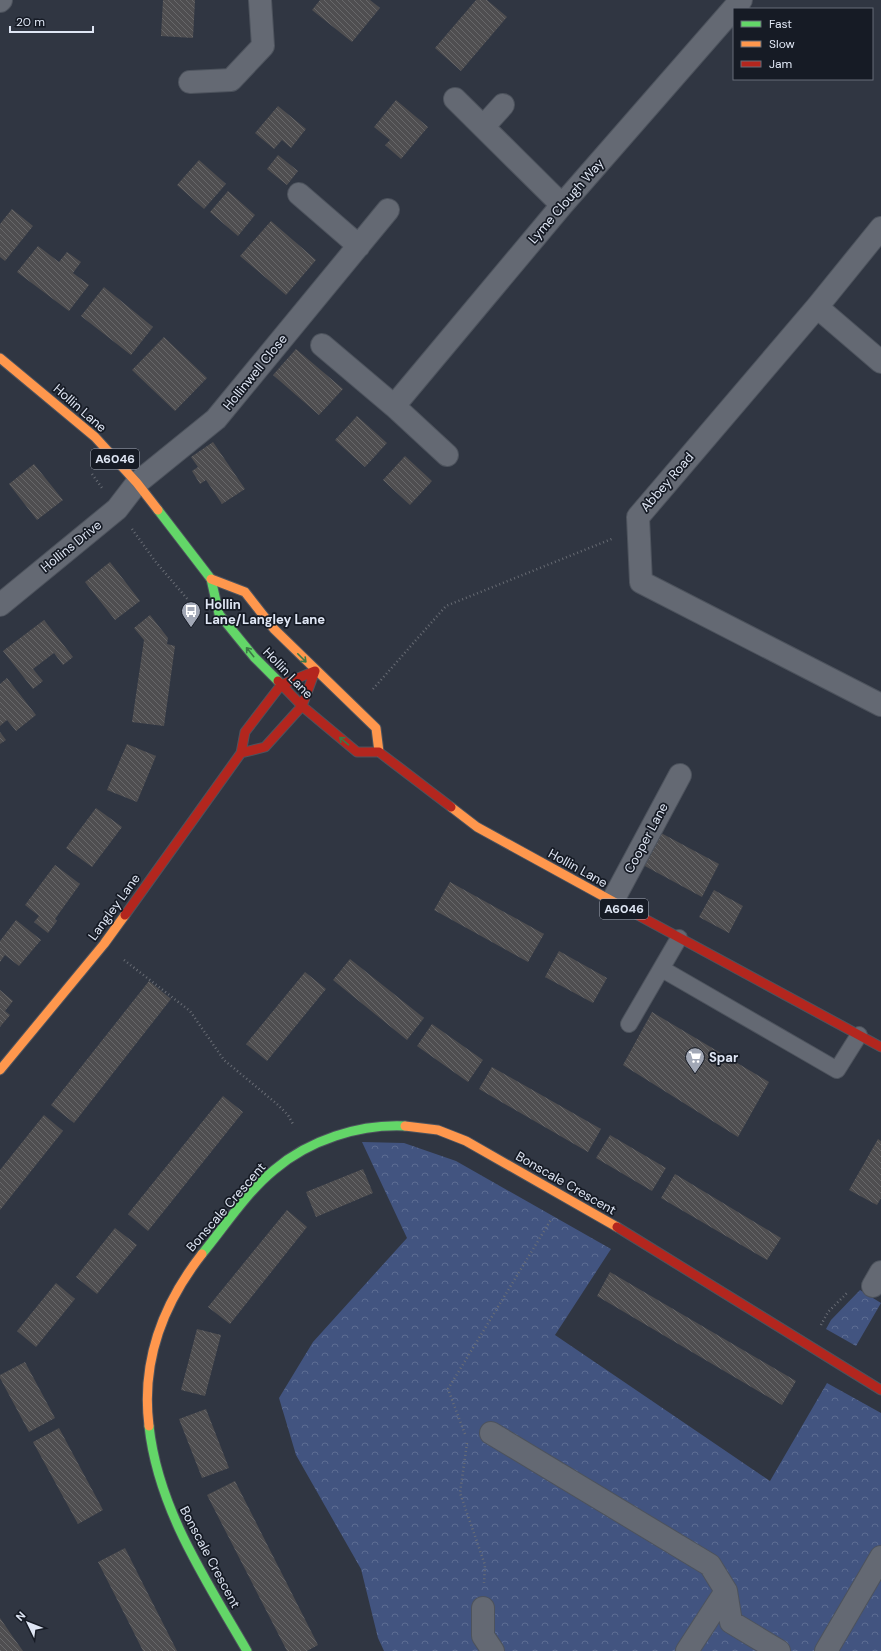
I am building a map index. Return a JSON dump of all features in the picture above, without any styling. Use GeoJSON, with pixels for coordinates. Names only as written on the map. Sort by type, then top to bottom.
{"type":"FeatureCollection","features":[{"type":"Feature","properties":{"kind":"street"},"geometry":{"type":"LineString","coordinates":[[190,82],[231,80],[263,46],[260,0]]}},
{"type":"Feature","properties":{"kind":"street","name":"Lyme Clough Way"},"geometry":{"type":"LineString","coordinates":[[734,8],[741,0]]}},
{"type":"Feature","properties":{"kind":"street","name":"Lyme Clough Way"},"geometry":{"type":"LineString","coordinates":[[394,406],[562,205],[733,9]]}},
{"type":"Feature","properties":{"kind":"street"},"geometry":{"type":"LineString","coordinates":[[455,99],[484,126],[562,205]]}},
{"type":"Feature","properties":{"kind":"street"},"geometry":{"type":"LineString","coordinates":[[484,126],[504,106]]}},
{"type":"Feature","properties":{"kind":"street"},"geometry":{"type":"LineString","coordinates":[[299,194],[359,246]]}},
{"type":"Feature","properties":{"kind":"street","name":"Hollinwell Close"},"geometry":{"type":"LineString","coordinates":[[136,483],[216,419],[388,210]]}},
{"type":"Feature","properties":{"kind":"street","name":"Abbey Road"},"geometry":{"type":"LineString","coordinates":[[881,228],[817,307],[638,517],[641,582],[881,705]]}},
{"type":"Feature","properties":{"kind":"street"},"geometry":{"type":"LineString","coordinates":[[817,307],[881,362]]}},
{"type":"Feature","properties":{"kind":"street"},"geometry":{"type":"LineString","coordinates":[[322,345],[394,406],[447,456]]}},
{"type":"Feature","properties":{"kind":"street","name":"Hollin Lane"},"geometry":{"type":"LineString","coordinates":[[0,358],[95,437],[136,483],[211,579],[219,614],[254,657],[302,706],[357,752],[379,752],[477,827],[881,1048]]}},
{"type":"Feature","properties":{"kind":"street","name":"Hollins Drive"},"geometry":{"type":"LineString","coordinates":[[0,604],[117,509],[136,483]]}},
{"type":"Feature","properties":{"kind":"street","name":"Hollin Lane"},"geometry":{"type":"LineString","coordinates":[[211,579],[244,592],[274,629],[315,671],[376,728],[379,752]]}},
{"type":"Feature","properties":{"kind":"street"},"geometry":{"type":"LineString","coordinates":[[241,753],[265,747],[302,706],[315,671]]}},
{"type":"Feature","properties":{"kind":"street","name":"Langley Lane"},"geometry":{"type":"LineString","coordinates":[[0,1070],[104,944],[241,753],[244,732],[281,685],[315,671]]}},
{"type":"Feature","properties":{"kind":"street","name":"Cooper Lane"},"geometry":{"type":"LineString","coordinates":[[612,902],[680,775]]}},
{"type":"Feature","properties":{"kind":"street","name":"Bonscale Crescent"},"geometry":{"type":"LineString","coordinates":[[247,1651],[179,1530],[163,1493],[151,1444],[147,1401],[151,1356],[162,1321],[178,1287],[201,1254],[272,1171],[290,1158],[337,1135],[390,1126],[412,1125],[439,1131],[469,1142],[565,1196],[881,1390]]}},
{"type":"Feature","properties":{"kind":"street"},"geometry":{"type":"LineString","coordinates":[[491,1433],[710,1565],[726,1591],[731,1622],[779,1651]]}},
{"type":"Feature","properties":{"kind":"street"},"geometry":{"type":"LineString","coordinates":[[826,1651],[881,1557]]}},
{"type":"Feature","properties":{"kind":"street"},"geometry":{"type":"LineString","coordinates":[[687,1651],[726,1591]]}},
{"type":"Feature","properties":{"kind":"street"},"geometry":{"type":"LineString","coordinates":[[483,1608],[483,1636],[493,1651]]}},
{"type":"Feature","properties":{"kind":"lane"},"geometry":{"type":"LineString","coordinates":[[629,1024],[679,938]]}},
{"type":"Feature","properties":{"kind":"lane"},"geometry":{"type":"LineString","coordinates":[[662,969],[837,1070],[859,1035]]}},
{"type":"Feature","properties":{"kind":"path"},"geometry":{"type":"LineString","coordinates":[[355,708],[446,606],[638,528]]}},
{"type":"Feature","properties":{"kind":"path"},"geometry":{"type":"LineString","coordinates":[[104,944],[190,1011],[224,1060],[288,1115],[307,1149]]}},
{"type":"Feature","properties":{"kind":"path"},"geometry":{"type":"LineString","coordinates":[[483,1608],[485,1565],[460,1493],[467,1440],[448,1389],[565,1196]]}},
{"type":"Feature","properties":{"kind":"path"},"geometry":{"type":"LineString","coordinates":[[809,1346],[828,1312],[856,1283],[877,1279]]}},
{"type":"Feature","properties":{"kind":"green space"},"geometry":{"type":"Polygon","coordinates":[[[362,1142],[404,1143],[456,1161],[611,1249],[555,1335],[770,1481],[827,1383],[881,1413],[881,1651],[384,1651],[378,1638],[361,1569],[296,1455],[279,1398],[313,1342],[407,1238],[362,1142]]]}},
{"type":"Feature","properties":{"kind":"green space"},"geometry":{"type":"Polygon","coordinates":[[[860,1290],[881,1303],[856,1346],[826,1329],[831,1320],[860,1290]]]}},
{"type":"Feature","properties":{"kind":"building"},"geometry":{"type":"Polygon","coordinates":[[[163,0],[195,0],[193,38],[161,36],[163,0]]]}},
{"type":"Feature","properties":{"kind":"building"},"geometry":{"type":"Polygon","coordinates":[[[320,0],[370,0],[380,8],[352,42],[312,10],[320,0]]]}},
{"type":"Feature","properties":{"kind":"building"},"geometry":{"type":"Polygon","coordinates":[[[476,0],[487,0],[507,17],[461,71],[435,48],[476,0]]]}},
{"type":"Feature","properties":{"kind":"building"},"geometry":{"type":"Polygon","coordinates":[[[396,100],[428,127],[401,159],[385,145],[390,140],[374,127],[396,100]]]}},
{"type":"Feature","properties":{"kind":"building"},"geometry":{"type":"Polygon","coordinates":[[[278,106],[306,129],[291,148],[282,140],[274,149],[255,133],[278,106]]]}},
{"type":"Feature","properties":{"kind":"building"},"geometry":{"type":"Polygon","coordinates":[[[278,155],[298,171],[287,185],[267,169],[278,155]]]}},
{"type":"Feature","properties":{"kind":"building"},"geometry":{"type":"Polygon","coordinates":[[[199,160],[226,184],[204,209],[177,185],[199,160]]]}},
{"type":"Feature","properties":{"kind":"building"},"geometry":{"type":"Polygon","coordinates":[[[228,191],[255,215],[238,236],[210,212],[228,191]]]}},
{"type":"Feature","properties":{"kind":"building"},"geometry":{"type":"Polygon","coordinates":[[[12,209],[33,226],[5,261],[0,257],[0,224],[12,209]]]}},
{"type":"Feature","properties":{"kind":"building"},"geometry":{"type":"Polygon","coordinates":[[[271,221],[316,260],[286,295],[240,256],[271,221]]]}},
{"type":"Feature","properties":{"kind":"building"},"geometry":{"type":"Polygon","coordinates":[[[38,246],[59,262],[67,252],[81,262],[73,273],[89,285],[69,311],[17,272],[38,246]]]}},
{"type":"Feature","properties":{"kind":"building"},"geometry":{"type":"Polygon","coordinates":[[[104,287],[153,327],[131,355],[81,316],[104,287]]]}},
{"type":"Feature","properties":{"kind":"building"},"geometry":{"type":"Polygon","coordinates":[[[164,337],[207,378],[175,411],[132,370],[164,337]]]}},
{"type":"Feature","properties":{"kind":"building"},"geometry":{"type":"Polygon","coordinates":[[[296,349],[343,389],[319,415],[273,375],[296,349]]]}},
{"type":"Feature","properties":{"kind":"building"},"geometry":{"type":"Polygon","coordinates":[[[357,416],[387,443],[365,467],[335,440],[357,416]]]}},
{"type":"Feature","properties":{"kind":"building"},"geometry":{"type":"Polygon","coordinates":[[[213,442],[245,489],[222,504],[206,480],[200,484],[192,471],[198,467],[191,457],[213,442]]]}},
{"type":"Feature","properties":{"kind":"building"},"geometry":{"type":"Polygon","coordinates":[[[405,456],[432,481],[410,505],[383,480],[405,456]]]}},
{"type":"Feature","properties":{"kind":"building"},"geometry":{"type":"Polygon","coordinates":[[[34,464],[63,500],[37,520],[9,484],[34,464]]]}},
{"type":"Feature","properties":{"kind":"building"},"geometry":{"type":"Polygon","coordinates":[[[110,562],[140,601],[115,620],[85,582],[110,562]]]}},
{"type":"Feature","properties":{"kind":"building"},"geometry":{"type":"Polygon","coordinates":[[[150,615],[168,638],[167,644],[175,646],[164,726],[132,722],[144,640],[134,628],[150,615]]]}},
{"type":"Feature","properties":{"kind":"building"},"geometry":{"type":"Polygon","coordinates":[[[44,620],[73,657],[63,665],[54,653],[33,669],[43,681],[33,689],[3,651],[44,620]]]}},
{"type":"Feature","properties":{"kind":"building"},"geometry":{"type":"Polygon","coordinates":[[[7,678],[36,715],[16,731],[7,720],[0,726],[0,684],[7,678]]]}},
{"type":"Feature","properties":{"kind":"building"},"geometry":{"type":"Polygon","coordinates":[[[0,732],[6,740],[0,744],[0,732]]]}},
{"type":"Feature","properties":{"kind":"building"},"geometry":{"type":"Polygon","coordinates":[[[127,744],[156,756],[137,802],[107,790],[127,744]]]}},
{"type":"Feature","properties":{"kind":"building"},"geometry":{"type":"Polygon","coordinates":[[[96,808],[122,827],[92,867],[66,848],[96,808]]]}},
{"type":"Feature","properties":{"kind":"building"},"geometry":{"type":"Polygon","coordinates":[[[661,833],[719,864],[702,897],[643,865],[661,833]]]}},
{"type":"Feature","properties":{"kind":"building"},"geometry":{"type":"Polygon","coordinates":[[[55,865],[80,884],[55,919],[57,921],[48,933],[34,922],[39,916],[25,905],[55,865]]]}},
{"type":"Feature","properties":{"kind":"building"},"geometry":{"type":"Polygon","coordinates":[[[450,882],[544,934],[528,962],[434,910],[450,882]]]}},
{"type":"Feature","properties":{"kind":"building"},"geometry":{"type":"Polygon","coordinates":[[[714,890],[743,906],[729,933],[699,917],[714,890]]]}},
{"type":"Feature","properties":{"kind":"building"},"geometry":{"type":"Polygon","coordinates":[[[16,920],[41,940],[19,966],[5,955],[0,962],[0,941],[16,920]]]}},
{"type":"Feature","properties":{"kind":"building"},"geometry":{"type":"Polygon","coordinates":[[[559,951],[607,978],[593,1003],[545,977],[559,951]]]}},
{"type":"Feature","properties":{"kind":"building"},"geometry":{"type":"Polygon","coordinates":[[[350,959],[424,1018],[407,1040],[333,980],[350,959]]]}},
{"type":"Feature","properties":{"kind":"building"},"geometry":{"type":"Polygon","coordinates":[[[305,972],[326,989],[267,1061],[246,1044],[305,972]]]}},
{"type":"Feature","properties":{"kind":"building"},"geometry":{"type":"Polygon","coordinates":[[[149,981],[171,999],[74,1123],[51,1105],[149,981]]]}},
{"type":"Feature","properties":{"kind":"building"},"geometry":{"type":"Polygon","coordinates":[[[0,990],[13,1001],[5,1011],[10,1015],[0,1027],[0,990]]]}},
{"type":"Feature","properties":{"kind":"building","name":"Spar"},"geometry":{"type":"Polygon","coordinates":[[[652,1012],[769,1082],[738,1137],[623,1065],[652,1012]]]}},
{"type":"Feature","properties":{"kind":"building"},"geometry":{"type":"Polygon","coordinates":[[[432,1024],[483,1060],[468,1082],[417,1046],[432,1024]]]}},
{"type":"Feature","properties":{"kind":"building"},"geometry":{"type":"Polygon","coordinates":[[[492,1067],[601,1129],[588,1152],[479,1089],[492,1067]]]}},
{"type":"Feature","properties":{"kind":"building"},"geometry":{"type":"Polygon","coordinates":[[[223,1096],[243,1112],[148,1231],[128,1214],[223,1096]]]}},
{"type":"Feature","properties":{"kind":"building"},"geometry":{"type":"Polygon","coordinates":[[[44,1115],[63,1131],[0,1210],[0,1170],[44,1115]]]}},
{"type":"Feature","properties":{"kind":"building"},"geometry":{"type":"Polygon","coordinates":[[[610,1135],[666,1168],[652,1191],[596,1158],[610,1135]]]}},
{"type":"Feature","properties":{"kind":"building"},"geometry":{"type":"Polygon","coordinates":[[[878,1139],[881,1141],[881,1198],[877,1205],[849,1190],[878,1139]]]}},
{"type":"Feature","properties":{"kind":"building"},"geometry":{"type":"Polygon","coordinates":[[[363,1169],[373,1193],[316,1217],[306,1192],[363,1169]]]}},
{"type":"Feature","properties":{"kind":"building"},"geometry":{"type":"Polygon","coordinates":[[[675,1174],[781,1238],[767,1260],[661,1198],[675,1174]]]}},
{"type":"Feature","properties":{"kind":"building"},"geometry":{"type":"Polygon","coordinates":[[[287,1210],[307,1227],[230,1324],[208,1307],[287,1210]]]}},
{"type":"Feature","properties":{"kind":"building"},"geometry":{"type":"Polygon","coordinates":[[[115,1228],[137,1245],[97,1294],[76,1277],[115,1228]]]}},
{"type":"Feature","properties":{"kind":"building"},"geometry":{"type":"Polygon","coordinates":[[[610,1272],[796,1381],[782,1405],[597,1296],[610,1272]]]}},
{"type":"Feature","properties":{"kind":"building"},"geometry":{"type":"Polygon","coordinates":[[[56,1283],[75,1299],[36,1347],[17,1331],[56,1283]]]}},
{"type":"Feature","properties":{"kind":"building"},"geometry":{"type":"Polygon","coordinates":[[[197,1329],[221,1335],[205,1396],[181,1390],[197,1329]]]}},
{"type":"Feature","properties":{"kind":"building"},"geometry":{"type":"Polygon","coordinates":[[[25,1362],[55,1418],[29,1432],[0,1378],[0,1375],[25,1362]]]}},
{"type":"Feature","properties":{"kind":"building"},"geometry":{"type":"Polygon","coordinates":[[[206,1409],[229,1468],[202,1478],[179,1419],[206,1409]]]}},
{"type":"Feature","properties":{"kind":"building"},"geometry":{"type":"Polygon","coordinates":[[[59,1428],[103,1510],[78,1524],[33,1442],[59,1428]]]}},
{"type":"Feature","properties":{"kind":"building"},"geometry":{"type":"Polygon","coordinates":[[[235,1481],[318,1645],[307,1651],[287,1651],[207,1495],[235,1481]]]}},
{"type":"Feature","properties":{"kind":"building"},"geometry":{"type":"Polygon","coordinates":[[[125,1548],[177,1651],[143,1651],[98,1562],[125,1548]]]}},
{"type":"Feature","properties":{"kind":"building"},"geometry":{"type":"Polygon","coordinates":[[[0,1618],[13,1637],[23,1651],[0,1651],[0,1618]]]}},
{"type":"Feature","properties":{"kind":"traffic: fast"},"geometry":{"type":"LineString","coordinates":[[158,510],[211,579],[219,614],[254,657],[278,681]]}},
{"type":"Feature","properties":{"kind":"traffic: fast"},"geometry":{"type":"LineString","coordinates":[[202,1254],[254,1189],[288,1159],[319,1142],[335,1136],[370,1128],[405,1126]]}},
{"type":"Feature","properties":{"kind":"traffic: fast"},"geometry":{"type":"LineString","coordinates":[[149,1426],[154,1457],[162,1486],[173,1515],[200,1570],[247,1651]]}},
{"type":"Feature","properties":{"kind":"traffic: slow"},"geometry":{"type":"LineString","coordinates":[[0,358],[95,437],[137,483],[158,510]]}},
{"type":"Feature","properties":{"kind":"traffic: slow"},"geometry":{"type":"LineString","coordinates":[[211,579],[245,592],[274,629],[376,728],[379,752]]}},
{"type":"Feature","properties":{"kind":"traffic: slow"},"geometry":{"type":"LineString","coordinates":[[451,807],[477,827],[621,906]]}},
{"type":"Feature","properties":{"kind":"traffic: slow"},"geometry":{"type":"LineString","coordinates":[[0,1070],[104,944],[125,915]]}},
{"type":"Feature","properties":{"kind":"traffic: slow"},"geometry":{"type":"LineString","coordinates":[[405,1126],[438,1130],[466,1141],[617,1227]]}},
{"type":"Feature","properties":{"kind":"traffic: slow"},"geometry":{"type":"LineString","coordinates":[[149,1426],[147,1402],[148,1379],[158,1335],[176,1293],[202,1254]]}},
{"type":"Feature","properties":{"kind":"traffic: jam"},"geometry":{"type":"LineString","coordinates":[[315,671],[302,706],[265,747],[241,753],[245,732],[281,685],[315,671]]}},
{"type":"Feature","properties":{"kind":"traffic: jam"},"geometry":{"type":"LineString","coordinates":[[278,681],[302,706],[357,752],[379,752],[451,807]]}},
{"type":"Feature","properties":{"kind":"traffic: jam"},"geometry":{"type":"LineString","coordinates":[[125,915],[241,753]]}},
{"type":"Feature","properties":{"kind":"traffic: jam"},"geometry":{"type":"LineString","coordinates":[[621,906],[881,1047]]}},
{"type":"Feature","properties":{"kind":"traffic: jam"},"geometry":{"type":"LineString","coordinates":[[617,1227],[881,1390]]}},
{"type":"Feature","properties":{"kind":"place","name":"Hollin Lane/Langley Lane"},"geometry":{"type":"Point","coordinates":[191,628]}},
{"type":"Feature","properties":{"kind":"place","name":"Spar"},"geometry":{"type":"Point","coordinates":[695,1074]}}]}
